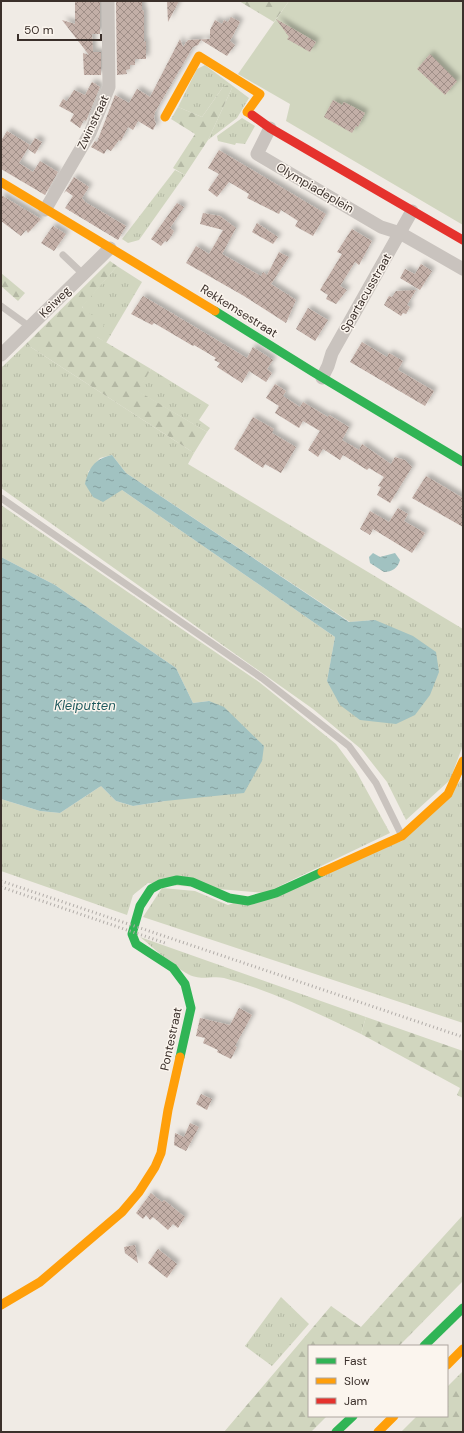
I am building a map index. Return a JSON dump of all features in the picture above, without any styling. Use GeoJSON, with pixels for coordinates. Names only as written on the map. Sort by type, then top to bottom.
{"type":"FeatureCollection","features":[{"type":"Feature","properties":{"kind":"main road"},"geometry":{"type":"LineString","coordinates":[[165,117],[199,56],[260,94],[247,112],[270,128],[463,240]]}},
{"type":"Feature","properties":{"kind":"main road","name":"Rekkemsestraat"},"geometry":{"type":"LineString","coordinates":[[1,182],[45,210],[192,296],[318,375],[463,462]]}},
{"type":"Feature","properties":{"kind":"main road","name":"Pontestraat"},"geometry":{"type":"LineString","coordinates":[[1,1305],[40,1282],[122,1212],[147,1179],[161,1153],[168,1110],[191,1008],[190,996],[182,978],[170,965],[136,944],[132,932],[136,915],[145,896],[151,889],[160,884],[177,880],[192,882],[229,898],[248,901],[276,893],[402,836],[448,794],[463,761]]}},
{"type":"Feature","properties":{"kind":"main road"},"geometry":{"type":"LineString","coordinates":[[425,1345],[463,1308]]}},
{"type":"Feature","properties":{"kind":"main road"},"geometry":{"type":"LineString","coordinates":[[448,1364],[463,1349]]}},
{"type":"Feature","properties":{"kind":"main road"},"geometry":{"type":"LineString","coordinates":[[336,1432],[351,1417]]}},
{"type":"Feature","properties":{"kind":"main road"},"geometry":{"type":"LineString","coordinates":[[378,1432],[393,1417]]}},
{"type":"Feature","properties":{"kind":"street","name":"Zwinstraat"},"geometry":{"type":"LineString","coordinates":[[45,210],[90,133],[108,87],[108,1]]}},
{"type":"Feature","properties":{"kind":"street","name":"Olympiadeplein"},"geometry":{"type":"LineString","coordinates":[[270,128],[257,154],[381,227],[400,233],[463,269]]}},
{"type":"Feature","properties":{"kind":"street"},"geometry":{"type":"LineString","coordinates":[[400,233],[412,211]]}},
{"type":"Feature","properties":{"kind":"street","name":"Spartacusstraat"},"geometry":{"type":"LineString","coordinates":[[318,375],[320,362],[332,353],[400,233]]}},
{"type":"Feature","properties":{"kind":"street","name":"Keiweg"},"geometry":{"type":"LineString","coordinates":[[1,355],[110,248]]}},
{"type":"Feature","properties":{"kind":"lane"},"geometry":{"type":"LineString","coordinates":[[63,255],[83,274]]}},
{"type":"Feature","properties":{"kind":"lane"},"geometry":{"type":"LineString","coordinates":[[1,306],[30,327]]}},
{"type":"Feature","properties":{"kind":"lane"},"geometry":{"type":"LineString","coordinates":[[1,498],[262,678],[349,746],[376,783],[402,836]]}},
{"type":"Feature","properties":{"kind":"green space"},"geometry":{"type":"Polygon","coordinates":[[[239,1],[289,1],[274,22],[239,1]]]}},
{"type":"Feature","properties":{"kind":"green space"},"geometry":{"type":"Polygon","coordinates":[[[289,1],[463,1],[463,225],[286,121],[290,104],[238,74],[289,1]]]}},
{"type":"Feature","properties":{"kind":"green space"},"geometry":{"type":"Polygon","coordinates":[[[205,65],[249,98],[237,118],[208,140],[232,88],[223,87],[202,117],[178,107],[197,69],[205,65]]]}},
{"type":"Feature","properties":{"kind":"green space"},"geometry":{"type":"Polygon","coordinates":[[[228,85],[232,88],[208,140],[185,175],[173,168],[195,134],[171,119],[178,107],[202,117],[223,87],[228,85]]]}},
{"type":"Feature","properties":{"kind":"green space"},"geometry":{"type":"Polygon","coordinates":[[[242,118],[255,126],[245,144],[236,143],[235,145],[218,141],[217,136],[242,118]]]}},
{"type":"Feature","properties":{"kind":"green space"},"geometry":{"type":"Polygon","coordinates":[[[175,170],[185,175],[139,240],[128,243],[122,239],[175,170]]]}},
{"type":"Feature","properties":{"kind":"green space"},"geometry":{"type":"Polygon","coordinates":[[[110,261],[117,266],[82,307],[104,325],[97,337],[151,369],[138,391],[207,432],[194,453],[26,344],[110,261]]]}},
{"type":"Feature","properties":{"kind":"green space"},"geometry":{"type":"Polygon","coordinates":[[[117,266],[142,282],[106,343],[97,337],[82,306],[117,266]]]}},
{"type":"Feature","properties":{"kind":"green space"},"geometry":{"type":"Polygon","coordinates":[[[1,273],[25,293],[18,301],[1,286],[1,273]]]}},
{"type":"Feature","properties":{"kind":"green space"},"geometry":{"type":"Polygon","coordinates":[[[26,344],[194,453],[188,464],[463,629],[463,745],[450,780],[406,820],[387,782],[361,749],[313,709],[1,488],[1,368],[26,344]],[[112,455],[100,458],[88,472],[122,490],[335,637],[327,682],[375,620],[350,622],[126,473],[112,455]]]}},
{"type":"Feature","properties":{"kind":"green space"},"geometry":{"type":"Polygon","coordinates":[[[151,369],[209,405],[199,420],[210,428],[207,432],[137,391],[151,369]]]}},
{"type":"Feature","properties":{"kind":"green space"},"geometry":{"type":"Polygon","coordinates":[[[1,505],[259,682],[336,744],[356,771],[390,833],[265,893],[148,883],[133,895],[127,915],[1,871],[1,799],[40,811],[60,813],[101,786],[116,801],[133,806],[165,801],[209,701],[193,703],[176,668],[55,585],[1,557],[1,505]]]}},
{"type":"Feature","properties":{"kind":"green space"},"geometry":{"type":"Polygon","coordinates":[[[463,778],[463,1023],[143,917],[162,888],[195,891],[228,905],[402,841],[463,778]]]}},
{"type":"Feature","properties":{"kind":"green space"},"geometry":{"type":"Polygon","coordinates":[[[140,937],[366,1017],[361,1034],[294,1003],[242,983],[219,977],[201,978],[191,976],[174,965],[140,937]]]}},
{"type":"Feature","properties":{"kind":"green space"},"geometry":{"type":"Polygon","coordinates":[[[366,1017],[463,1051],[463,1098],[457,1095],[460,1088],[361,1034],[366,1017]]]}},
{"type":"Feature","properties":{"kind":"green space"},"geometry":{"type":"Polygon","coordinates":[[[463,1215],[463,1281],[400,1345],[308,1345],[308,1417],[326,1417],[311,1432],[224,1432],[331,1306],[361,1327],[463,1215]]]}},
{"type":"Feature","properties":{"kind":"green space"},"geometry":{"type":"Polygon","coordinates":[[[281,1297],[309,1324],[272,1366],[245,1346],[281,1297]]]}},
{"type":"Feature","properties":{"kind":"green space"},"geometry":{"type":"Polygon","coordinates":[[[463,1371],[463,1432],[401,1432],[416,1417],[448,1417],[448,1386],[463,1371]]]}},
{"type":"Feature","properties":{"kind":"water"},"geometry":{"type":"Polygon","coordinates":[[[112,455],[126,473],[349,622],[375,620],[413,636],[436,652],[439,672],[430,695],[415,715],[396,724],[360,720],[340,705],[327,681],[335,637],[122,490],[103,502],[93,497],[85,484],[88,473],[93,465],[101,459],[112,455]]]}},
{"type":"Feature","properties":{"kind":"water"},"geometry":{"type":"Polygon","coordinates":[[[373,553],[380,557],[395,553],[400,560],[394,569],[384,572],[370,563],[369,557],[373,553]]]}},
{"type":"Feature","properties":{"kind":"water","name":"Kleiputten"},"geometry":{"type":"Polygon","coordinates":[[[1,557],[55,585],[176,668],[193,703],[209,701],[224,707],[264,746],[262,761],[244,793],[165,801],[133,806],[116,801],[101,786],[60,813],[40,811],[1,799],[1,557]]]}},
{"type":"Feature","properties":{"kind":"building"},"geometry":{"type":"Polygon","coordinates":[[[75,1],[100,1],[100,34],[92,34],[93,52],[101,52],[101,75],[84,75],[83,53],[89,55],[62,20],[75,24],[75,1]]]}},
{"type":"Feature","properties":{"kind":"building"},"geometry":{"type":"Polygon","coordinates":[[[116,1],[142,1],[142,9],[144,12],[144,42],[146,41],[146,59],[135,59],[135,65],[130,65],[130,69],[126,70],[127,74],[117,75],[116,1]]]}},
{"type":"Feature","properties":{"kind":"building"},"geometry":{"type":"Polygon","coordinates":[[[167,1],[179,1],[168,22],[167,1]]]}},
{"type":"Feature","properties":{"kind":"building"},"geometry":{"type":"Polygon","coordinates":[[[231,17],[240,22],[230,41],[235,45],[227,56],[201,40],[198,45],[193,47],[155,112],[154,118],[156,124],[153,130],[138,121],[133,130],[128,127],[121,141],[119,140],[111,151],[107,149],[104,154],[91,147],[95,141],[97,142],[115,95],[129,103],[137,89],[150,97],[180,39],[183,47],[188,40],[210,39],[210,30],[215,20],[222,24],[224,20],[228,22],[231,17]]]}},
{"type":"Feature","properties":{"kind":"building"},"geometry":{"type":"Polygon","coordinates":[[[276,19],[316,42],[310,52],[287,39],[289,37],[276,19]]]}},
{"type":"Feature","properties":{"kind":"building"},"geometry":{"type":"Polygon","coordinates":[[[430,54],[457,81],[445,95],[417,69],[430,54]]]}},
{"type":"Feature","properties":{"kind":"building"},"geometry":{"type":"Polygon","coordinates":[[[92,82],[100,87],[86,121],[84,120],[80,128],[70,121],[74,114],[59,106],[63,99],[67,101],[74,90],[85,95],[92,82]]]}},
{"type":"Feature","properties":{"kind":"building"},"geometry":{"type":"Polygon","coordinates":[[[333,100],[342,105],[344,102],[365,113],[358,127],[356,126],[352,133],[324,117],[333,100]]]}},
{"type":"Feature","properties":{"kind":"building"},"geometry":{"type":"Polygon","coordinates":[[[7,131],[30,145],[19,163],[33,172],[40,161],[58,172],[45,195],[1,169],[1,141],[7,131]]]}},
{"type":"Feature","properties":{"kind":"building"},"geometry":{"type":"Polygon","coordinates":[[[35,138],[42,142],[35,154],[28,149],[35,138]]]}},
{"type":"Feature","properties":{"kind":"building"},"geometry":{"type":"Polygon","coordinates":[[[219,150],[326,214],[313,236],[295,226],[298,221],[281,210],[279,214],[247,198],[249,194],[229,182],[217,197],[208,190],[219,174],[208,168],[219,150]]]}},
{"type":"Feature","properties":{"kind":"building"},"geometry":{"type":"Polygon","coordinates":[[[74,177],[89,187],[82,198],[85,202],[126,226],[118,240],[65,208],[73,196],[66,191],[64,193],[74,177]]]}},
{"type":"Feature","properties":{"kind":"building"},"geometry":{"type":"Polygon","coordinates":[[[1,195],[41,219],[28,233],[26,230],[21,236],[1,221],[1,195]]]}},
{"type":"Feature","properties":{"kind":"building"},"geometry":{"type":"Polygon","coordinates":[[[177,203],[184,207],[170,228],[174,231],[172,235],[167,242],[165,241],[161,246],[151,239],[177,203]]]}},
{"type":"Feature","properties":{"kind":"building"},"geometry":{"type":"Polygon","coordinates":[[[203,213],[220,216],[236,228],[222,254],[261,276],[263,272],[267,275],[279,252],[289,257],[271,284],[296,300],[286,323],[244,296],[186,263],[196,246],[209,254],[223,230],[200,224],[203,213]]]}},
{"type":"Feature","properties":{"kind":"building"},"geometry":{"type":"Polygon","coordinates":[[[257,223],[278,237],[273,244],[252,232],[257,223]]]}},
{"type":"Feature","properties":{"kind":"building"},"geometry":{"type":"Polygon","coordinates":[[[53,226],[66,234],[54,251],[41,243],[53,226]]]}},
{"type":"Feature","properties":{"kind":"building"},"geometry":{"type":"Polygon","coordinates":[[[352,229],[372,241],[359,265],[355,262],[340,286],[347,290],[336,304],[326,299],[328,295],[320,290],[342,254],[337,252],[352,229]]]}},
{"type":"Feature","properties":{"kind":"building"},"geometry":{"type":"Polygon","coordinates":[[[421,264],[432,271],[420,290],[400,278],[405,269],[415,274],[421,264]]]}},
{"type":"Feature","properties":{"kind":"building"},"geometry":{"type":"Polygon","coordinates":[[[416,290],[407,305],[410,307],[406,314],[403,313],[401,316],[384,305],[389,296],[392,297],[396,291],[416,290]]]}},
{"type":"Feature","properties":{"kind":"building"},"geometry":{"type":"Polygon","coordinates":[[[143,296],[247,358],[253,347],[273,360],[267,369],[272,373],[266,382],[249,371],[242,383],[217,367],[220,363],[214,360],[216,358],[154,323],[152,325],[131,314],[143,296]]]}},
{"type":"Feature","properties":{"kind":"building"},"geometry":{"type":"Polygon","coordinates":[[[308,308],[328,320],[315,341],[296,329],[308,308]]]}},
{"type":"Feature","properties":{"kind":"building"},"geometry":{"type":"Polygon","coordinates":[[[362,342],[387,357],[389,353],[403,361],[398,370],[434,391],[425,406],[350,362],[362,342]]]}},
{"type":"Feature","properties":{"kind":"building"},"geometry":{"type":"Polygon","coordinates":[[[275,384],[286,391],[283,396],[300,407],[303,402],[328,417],[329,415],[349,427],[342,440],[359,450],[362,444],[391,464],[395,457],[405,460],[412,467],[390,503],[377,495],[381,487],[378,486],[384,477],[369,468],[367,470],[343,455],[340,460],[323,449],[318,457],[308,450],[320,431],[303,421],[299,428],[275,413],[279,406],[266,398],[275,384]]]}},
{"type":"Feature","properties":{"kind":"building"},"geometry":{"type":"Polygon","coordinates":[[[253,417],[274,429],[272,433],[296,447],[281,473],[265,464],[263,468],[234,449],[253,417]]]}},
{"type":"Feature","properties":{"kind":"building"},"geometry":{"type":"Polygon","coordinates":[[[426,476],[463,498],[463,527],[412,498],[426,476]]]}},
{"type":"Feature","properties":{"kind":"building"},"geometry":{"type":"Polygon","coordinates":[[[398,508],[408,514],[404,521],[425,533],[412,553],[373,529],[370,535],[360,529],[370,511],[389,522],[398,508]]]}},
{"type":"Feature","properties":{"kind":"building"},"geometry":{"type":"Polygon","coordinates":[[[239,1008],[252,1015],[235,1046],[237,1047],[231,1059],[217,1052],[218,1050],[203,1043],[205,1038],[196,1036],[200,1018],[230,1025],[239,1008]]]}},
{"type":"Feature","properties":{"kind":"building"},"geometry":{"type":"Polygon","coordinates":[[[201,1094],[212,1099],[207,1110],[196,1104],[201,1094]]]}},
{"type":"Feature","properties":{"kind":"building"},"geometry":{"type":"Polygon","coordinates":[[[190,1123],[199,1127],[186,1151],[174,1145],[175,1133],[184,1137],[190,1123]]]}},
{"type":"Feature","properties":{"kind":"building"},"geometry":{"type":"Polygon","coordinates":[[[151,1193],[162,1202],[164,1200],[185,1217],[178,1228],[173,1224],[168,1230],[153,1217],[150,1220],[146,1215],[143,1219],[136,1213],[151,1193]]]}},
{"type":"Feature","properties":{"kind":"building"},"geometry":{"type":"Polygon","coordinates":[[[135,1245],[138,1263],[125,1253],[124,1247],[135,1245]]]}},
{"type":"Feature","properties":{"kind":"building"},"geometry":{"type":"Polygon","coordinates":[[[158,1249],[177,1264],[167,1278],[148,1263],[158,1249]]]}},
{"type":"Feature","properties":{"kind":"railway"},"geometry":{"type":"LineString","coordinates":[[1,881],[463,1037]]}},
{"type":"Feature","properties":{"kind":"railway"},"geometry":{"type":"LineString","coordinates":[[1,887],[165,943]]}},
{"type":"Feature","properties":{"kind":"traffic: fast"},"geometry":{"type":"LineString","coordinates":[[215,311],[463,462]]}},
{"type":"Feature","properties":{"kind":"traffic: fast"},"geometry":{"type":"LineString","coordinates":[[180,1057],[191,1008],[185,984],[173,968],[136,944],[132,934],[140,906],[151,889],[160,884],[177,880],[192,882],[229,898],[248,901],[276,893],[322,872]]}},
{"type":"Feature","properties":{"kind":"traffic: fast"},"geometry":{"type":"LineString","coordinates":[[425,1345],[463,1308]]}},
{"type":"Feature","properties":{"kind":"traffic: fast"},"geometry":{"type":"LineString","coordinates":[[336,1432],[352,1417]]}},
{"type":"Feature","properties":{"kind":"traffic: slow"},"geometry":{"type":"LineString","coordinates":[[165,117],[199,56],[260,94],[247,112],[252,115]]}},
{"type":"Feature","properties":{"kind":"traffic: slow"},"geometry":{"type":"LineString","coordinates":[[1,182],[215,311]]}},
{"type":"Feature","properties":{"kind":"traffic: slow"},"geometry":{"type":"LineString","coordinates":[[322,872],[402,836],[448,794],[463,761]]}},
{"type":"Feature","properties":{"kind":"traffic: slow"},"geometry":{"type":"LineString","coordinates":[[1,1305],[40,1282],[122,1212],[139,1192],[155,1167],[161,1153],[168,1110],[180,1057]]}},
{"type":"Feature","properties":{"kind":"traffic: slow"},"geometry":{"type":"LineString","coordinates":[[448,1364],[463,1349]]}},
{"type":"Feature","properties":{"kind":"traffic: slow"},"geometry":{"type":"LineString","coordinates":[[378,1432],[393,1417]]}},
{"type":"Feature","properties":{"kind":"traffic: jam"},"geometry":{"type":"LineString","coordinates":[[252,115],[270,128],[463,240]]}}]}
